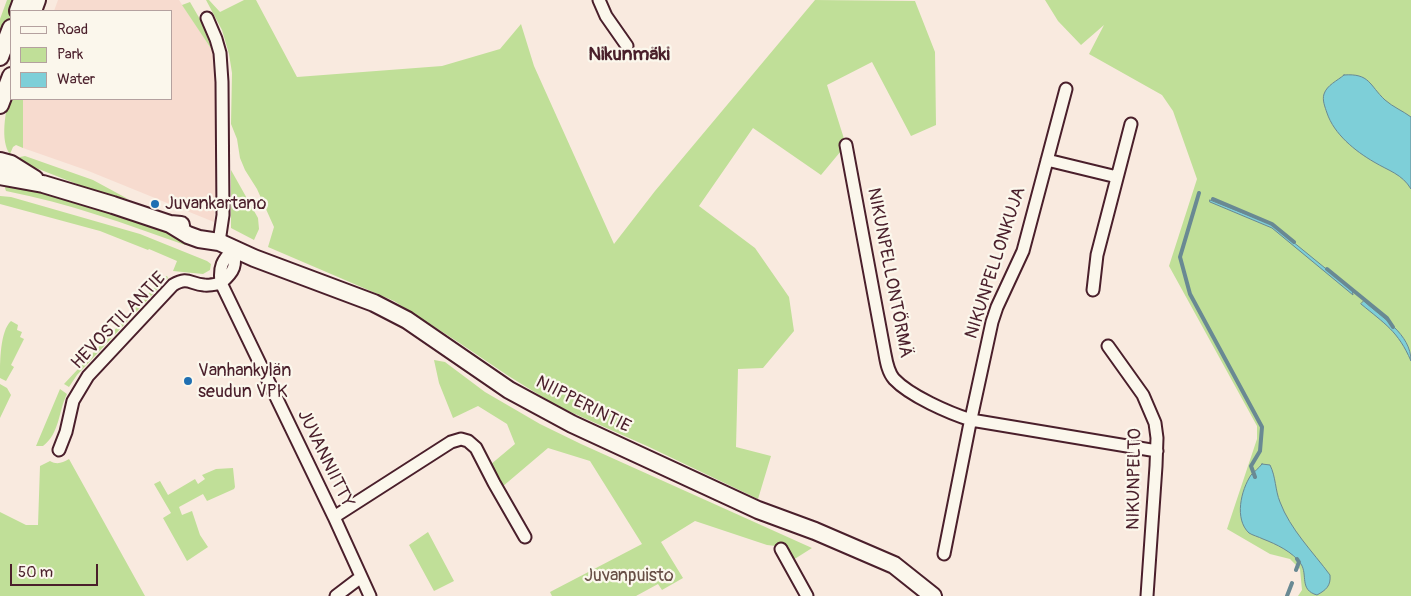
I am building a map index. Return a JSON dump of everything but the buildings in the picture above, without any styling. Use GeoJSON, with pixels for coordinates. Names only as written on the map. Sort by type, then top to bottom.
{"type":"FeatureCollection","features":[{"type":"Feature","properties":{"kind":"street"},"geometry":{"type":"LineString","coordinates":[[599,0],[606,16],[627,46]]}},
{"type":"Feature","properties":{"kind":"street"},"geometry":{"type":"LineString","coordinates":[[207,18],[220,54],[222,82],[223,215],[226,245],[220,271],[221,284]]}},
{"type":"Feature","properties":{"kind":"street"},"geometry":{"type":"LineString","coordinates":[[0,57],[10,31]]}},
{"type":"Feature","properties":{"kind":"street"},"geometry":{"type":"LineString","coordinates":[[0,105],[10,79]]}},
{"type":"Feature","properties":{"kind":"street","name":"NIKUNPELLONKUJA"},"geometry":{"type":"LineString","coordinates":[[944,554],[995,314],[1022,251],[1066,89]]}},
{"type":"Feature","properties":{"kind":"street"},"geometry":{"type":"LineString","coordinates":[[1093,290],[1097,256],[1132,124]]}},
{"type":"Feature","properties":{"kind":"street","name":"NIKUNPELLONTÖRMÄ"},"geometry":{"type":"LineString","coordinates":[[846,145],[888,369],[894,379],[920,398],[948,412],[971,420],[1157,451]]}},
{"type":"Feature","properties":{"kind":"street"},"geometry":{"type":"LineString","coordinates":[[1047,160],[1117,177]]}},
{"type":"Feature","properties":{"kind":"street","name":"NIIPPERINTIE"},"geometry":{"type":"LineString","coordinates":[[0,161],[11,164],[43,184]]}},
{"type":"Feature","properties":{"kind":"street","name":"NIIPPERINTIE"},"geometry":{"type":"LineString","coordinates":[[0,176],[43,184],[113,204],[170,224],[190,226],[254,258],[374,303],[407,320],[508,390],[572,424],[758,510],[815,531],[894,565],[933,596]]}},
{"type":"Feature","properties":{"kind":"street","name":"HEVOSTILANTIE"},"geometry":{"type":"LineString","coordinates":[[59,450],[66,432],[73,401],[88,376],[173,285],[187,280],[204,285],[221,284]]}},
{"type":"Feature","properties":{"kind":"street","name":"JUVANNIITTY"},"geometry":{"type":"LineString","coordinates":[[221,284],[334,517],[370,596]]}},
{"type":"Feature","properties":{"kind":"street","name":"NIKUNPELTO"},"geometry":{"type":"LineString","coordinates":[[1108,346],[1143,394],[1155,422],[1157,451],[1147,596]]}},
{"type":"Feature","properties":{"kind":"street"},"geometry":{"type":"LineString","coordinates":[[334,517],[451,442],[461,439],[468,441],[476,448],[525,537]]}},
{"type":"Feature","properties":{"kind":"street"},"geometry":{"type":"LineString","coordinates":[[781,549],[807,596]]}},
{"type":"Feature","properties":{"kind":"street"},"geometry":{"type":"LineString","coordinates":[[336,596],[360,577]]}},
{"type":"Feature","properties":{"kind":"shaded area"},"geometry":{"type":"Polygon","coordinates":[[[58,0],[179,0],[212,50],[215,68],[217,173],[214,222],[86,170],[23,148],[23,100],[172,100],[172,10],[54,10],[58,0]]]}},
{"type":"Feature","properties":{"kind":"green space"},"geometry":{"type":"Polygon","coordinates":[[[7,0],[18,0],[13,10],[10,10],[10,16],[0,46],[0,19],[7,0]]]}},
{"type":"Feature","properties":{"kind":"green space"},"geometry":{"type":"Polygon","coordinates":[[[206,0],[209,0],[220,12],[244,0],[256,0],[297,77],[442,66],[500,49],[521,24],[534,66],[614,244],[655,191],[815,0],[915,1],[935,52],[936,125],[911,136],[872,62],[827,85],[846,145],[821,175],[753,128],[699,206],[755,248],[789,297],[794,331],[763,368],[738,369],[736,447],[771,456],[758,499],[557,406],[394,301],[268,247],[274,227],[257,189],[240,158],[237,139],[231,124],[232,73],[229,54],[222,30],[206,0]]]}},
{"type":"Feature","properties":{"kind":"green space"},"geometry":{"type":"Polygon","coordinates":[[[1045,0],[1411,0],[1411,596],[1298,596],[1302,590],[1300,569],[1290,559],[1270,554],[1227,529],[1257,439],[1257,426],[1169,266],[1197,179],[1173,111],[1162,95],[1089,54],[1104,25],[1081,45],[1058,21],[1045,0]]]}},
{"type":"Feature","properties":{"kind":"green space"},"geometry":{"type":"Polygon","coordinates":[[[190,2],[201,21],[212,50],[182,5],[190,2]]]}},
{"type":"Feature","properties":{"kind":"green space"},"geometry":{"type":"Polygon","coordinates":[[[10,97],[10,100],[23,100],[23,148],[16,145],[10,154],[4,134],[10,97]]]}},
{"type":"Feature","properties":{"kind":"green space"},"geometry":{"type":"Polygon","coordinates":[[[25,156],[93,180],[128,199],[100,193],[18,161],[20,157],[25,156]]]}},
{"type":"Feature","properties":{"kind":"green space"},"geometry":{"type":"Polygon","coordinates":[[[231,170],[258,218],[259,229],[254,240],[231,228],[231,170]]]}},
{"type":"Feature","properties":{"kind":"green space"},"geometry":{"type":"Polygon","coordinates":[[[7,183],[120,215],[188,240],[185,245],[74,208],[6,191],[7,183]]]}},
{"type":"Feature","properties":{"kind":"green space"},"geometry":{"type":"Polygon","coordinates":[[[0,196],[11,197],[140,234],[207,261],[211,264],[210,270],[203,274],[173,271],[177,261],[100,231],[0,204],[0,196]]]}},
{"type":"Feature","properties":{"kind":"green space"},"geometry":{"type":"Polygon","coordinates":[[[167,276],[168,278],[77,375],[69,387],[64,384],[164,277],[167,276]]]}},
{"type":"Feature","properties":{"kind":"green space"},"geometry":{"type":"Polygon","coordinates":[[[11,321],[18,325],[17,330],[22,332],[20,337],[24,339],[11,365],[14,367],[6,381],[0,378],[1,356],[5,332],[11,321]]]}},
{"type":"Feature","properties":{"kind":"green space","name":"Juvanpuisto"},"geometry":{"type":"Polygon","coordinates":[[[434,360],[445,362],[485,392],[540,424],[812,548],[793,560],[785,547],[767,545],[695,521],[661,542],[683,578],[662,590],[658,584],[636,596],[552,596],[550,592],[642,544],[590,461],[548,448],[502,487],[490,465],[515,444],[507,424],[478,406],[453,418],[439,383],[434,360]]]}},
{"type":"Feature","properties":{"kind":"green space"},"geometry":{"type":"Polygon","coordinates":[[[0,384],[7,388],[11,395],[0,418],[0,384]]]}},
{"type":"Feature","properties":{"kind":"green space"},"geometry":{"type":"Polygon","coordinates":[[[60,389],[67,394],[56,429],[49,441],[43,446],[36,446],[60,389]]]}},
{"type":"Feature","properties":{"kind":"green space"},"geometry":{"type":"Polygon","coordinates":[[[69,459],[145,596],[0,596],[0,512],[26,525],[38,525],[40,466],[50,461],[60,463],[69,459]]]}},
{"type":"Feature","properties":{"kind":"green space"},"geometry":{"type":"Polygon","coordinates":[[[233,468],[234,489],[207,501],[203,494],[179,507],[182,515],[192,511],[200,535],[208,547],[187,561],[163,518],[171,513],[154,484],[160,481],[168,495],[195,479],[198,484],[205,479],[202,475],[216,469],[233,468]]]}},
{"type":"Feature","properties":{"kind":"green space"},"geometry":{"type":"Polygon","coordinates":[[[428,532],[454,581],[434,591],[409,545],[428,532]]]}},
{"type":"Feature","properties":{"kind":"water"},"geometry":{"type":"Polygon","coordinates":[[[1344,75],[1364,78],[1391,105],[1411,117],[1411,189],[1399,176],[1367,158],[1353,147],[1340,135],[1330,121],[1324,104],[1324,94],[1330,86],[1344,75]]]}},
{"type":"Feature","properties":{"kind":"water"},"geometry":{"type":"Polygon","coordinates":[[[1210,200],[1276,228],[1352,290],[1353,295],[1272,228],[1210,202],[1210,200]]]}},
{"type":"Feature","properties":{"kind":"water"},"geometry":{"type":"Polygon","coordinates":[[[1364,301],[1387,320],[1401,335],[1410,351],[1411,361],[1396,335],[1361,304],[1364,301]]]}},
{"type":"Feature","properties":{"kind":"water"},"geometry":{"type":"Polygon","coordinates":[[[1262,464],[1270,465],[1278,497],[1290,522],[1330,575],[1330,582],[1327,587],[1317,595],[1308,590],[1303,568],[1294,556],[1279,546],[1249,533],[1244,527],[1240,512],[1244,488],[1251,475],[1262,464]]]}},
{"type":"Feature","properties":{"kind":"waterway"},"geometry":{"type":"LineString","coordinates":[[1199,193],[1180,257],[1190,294],[1262,427],[1260,451],[1251,466],[1255,477]]}},
{"type":"Feature","properties":{"kind":"waterway"},"geometry":{"type":"LineString","coordinates":[[1213,199],[1272,224],[1294,242]]}},
{"type":"Feature","properties":{"kind":"waterway"},"geometry":{"type":"LineString","coordinates":[[1327,269],[1387,318],[1393,327]]}},
{"type":"Feature","properties":{"kind":"waterway"},"geometry":{"type":"LineString","coordinates":[[1296,570],[1299,562],[1297,559]]}},
{"type":"Feature","properties":{"kind":"waterway"},"geometry":{"type":"LineString","coordinates":[[1287,596],[1292,583]]}},
{"type":"Feature","properties":{"kind":"place","name":"Juvankartano"},"geometry":{"type":"Point","coordinates":[155,204]}},
{"type":"Feature","properties":{"kind":"place","name":"Vanhankylän seudun VPK"},"geometry":{"type":"Point","coordinates":[188,381]}},
{"type":"Feature","properties":{"kind":"district","name":"Nikunmäki"},"geometry":{"type":"Point","coordinates":[629,55]}}]}
